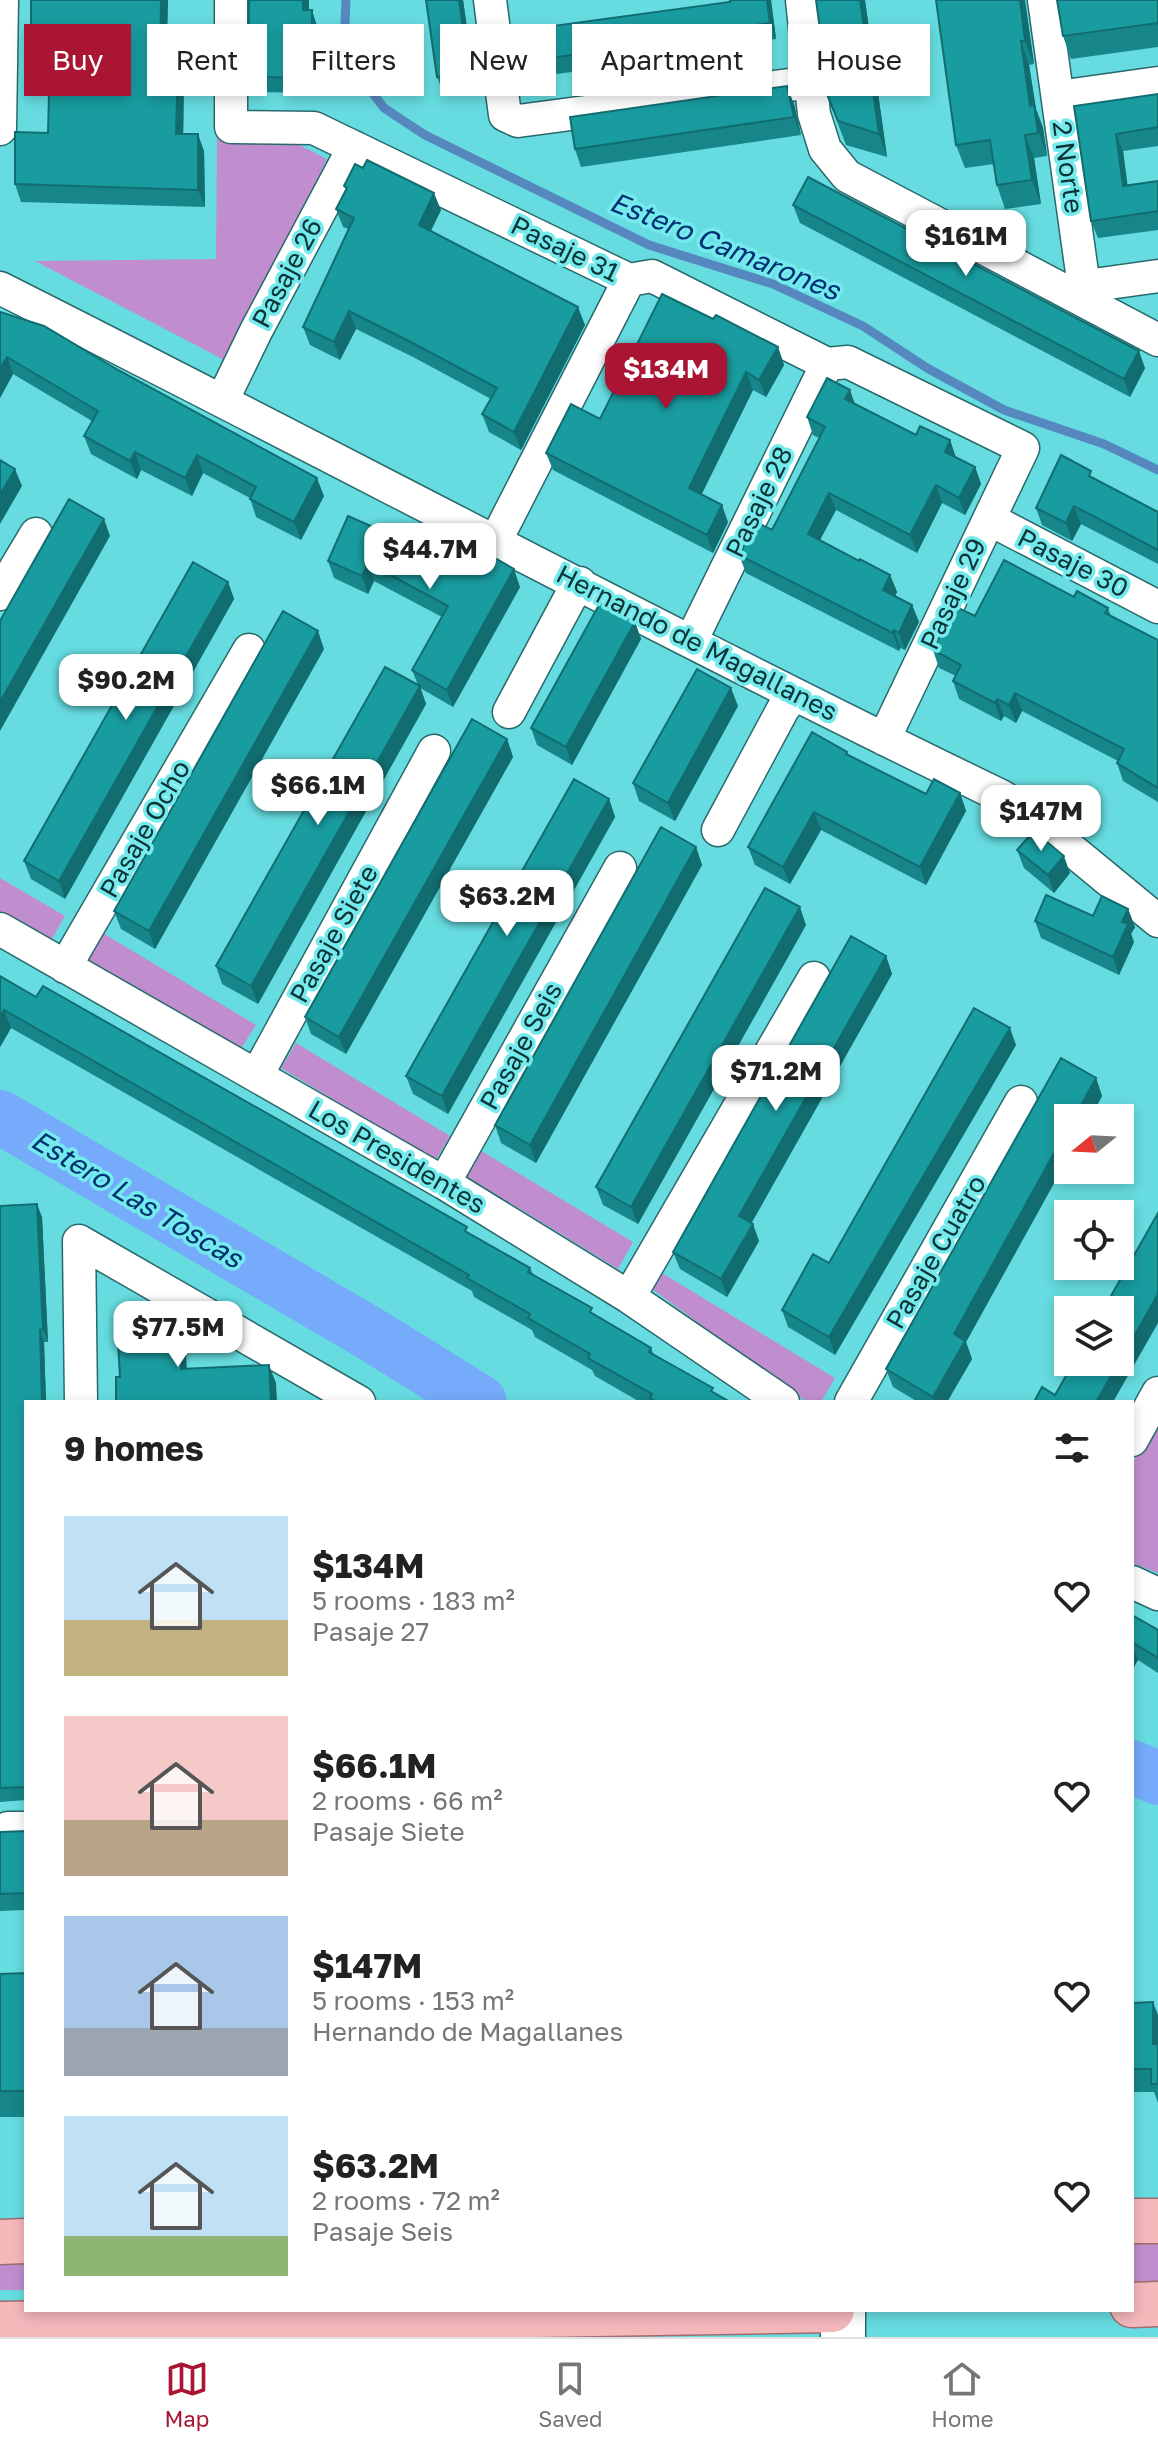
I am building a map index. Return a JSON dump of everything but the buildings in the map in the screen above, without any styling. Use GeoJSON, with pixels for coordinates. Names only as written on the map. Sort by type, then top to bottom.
{"type":"FeatureCollection","features":[{"type":"Feature","properties":{"kind":"main road"},"geometry":{"type":"LineString","coordinates":[[1134,2221],[1158,2221]]}},
{"type":"Feature","properties":{"kind":"main road"},"geometry":{"type":"LineString","coordinates":[[0,2242],[24,2241]]}},
{"type":"Feature","properties":{"kind":"main road"},"geometry":{"type":"LineString","coordinates":[[1134,2305],[1158,2304]]}},
{"type":"Feature","properties":{"kind":"main road"},"geometry":{"type":"LineString","coordinates":[[0,2324],[734,2312]]}},
{"type":"Feature","properties":{"kind":"street"},"geometry":{"type":"LineString","coordinates":[[0,129],[2,0]]}},
{"type":"Feature","properties":{"kind":"street","name":"Pasaje 31"},"geometry":{"type":"LineString","coordinates":[[231,0],[231,127],[314,128],[629,280],[652,276],[827,364],[848,362],[1023,448]]}},
{"type":"Feature","properties":{"kind":"street"},"geometry":{"type":"LineString","coordinates":[[490,0],[505,115],[518,121],[788,85]]}},
{"type":"Feature","properties":{"kind":"street"},"geometry":{"type":"LineString","coordinates":[[802,0],[805,24]]}},
{"type":"Feature","properties":{"kind":"street","name":"2 Norte"},"geometry":{"type":"LineString","coordinates":[[1044,0],[1058,97],[1073,288]]}},
{"type":"Feature","properties":{"kind":"street"},"geometry":{"type":"LineString","coordinates":[[1058,97],[1158,83]]}},
{"type":"Feature","properties":{"kind":"street"},"geometry":{"type":"LineString","coordinates":[[813,96],[814,114],[825,149],[847,176],[1073,288],[1158,340]]}},
{"type":"Feature","properties":{"kind":"street","name":"Pasaje 26"},"geometry":{"type":"LineString","coordinates":[[223,399],[354,147]]}},
{"type":"Feature","properties":{"kind":"street"},"geometry":{"type":"LineString","coordinates":[[1073,288],[1158,276]]}},
{"type":"Feature","properties":{"kind":"street"},"geometry":{"type":"LineString","coordinates":[[496,540],[629,280]]}},
{"type":"Feature","properties":{"kind":"street","name":"Hernando de Magallanes"},"geometry":{"type":"LineString","coordinates":[[0,288],[223,399],[794,694],[1001,796],[1021,808],[1154,919]]}},
{"type":"Feature","properties":{"kind":"street","name":"Pasaje 28"},"geometry":{"type":"LineString","coordinates":[[691,641],[827,364]]}},
{"type":"Feature","properties":{"kind":"street","name":"Pasaje 29"},"geometry":{"type":"LineString","coordinates":[[884,739],[1023,448]]}},
{"type":"Feature","properties":{"kind":"street","name":"Pasaje 30"},"geometry":{"type":"LineString","coordinates":[[989,519],[1158,607]]}},
{"type":"Feature","properties":{"kind":"street"},"geometry":{"type":"LineString","coordinates":[[0,594],[36,534]]}},
{"type":"Feature","properties":{"kind":"street"},"geometry":{"type":"LineString","coordinates":[[509,712],[580,583]]}},
{"type":"Feature","properties":{"kind":"street","name":"Pasaje Ocho"},"geometry":{"type":"LineString","coordinates":[[65,967],[249,650]]}},
{"type":"Feature","properties":{"kind":"street"},"geometry":{"type":"LineString","coordinates":[[718,830],[794,694]]}},
{"type":"Feature","properties":{"kind":"street","name":"Pasaje Siete"},"geometry":{"type":"LineString","coordinates":[[257,1075],[434,751]]}},
{"type":"Feature","properties":{"kind":"street","name":"Pasaje Seis"},"geometry":{"type":"LineString","coordinates":[[444,1183],[620,868]]}},
{"type":"Feature","properties":{"kind":"street","name":"Los Presidentes"},"geometry":{"type":"LineString","coordinates":[[0,929],[444,1183],[629,1297],[780,1400]]}},
{"type":"Feature","properties":{"kind":"street"},"geometry":{"type":"LineString","coordinates":[[629,1297],[814,978]]}},
{"type":"Feature","properties":{"kind":"street","name":"Pasaje Cuatro"},"geometry":{"type":"LineString","coordinates":[[852,1400],[1021,1102]]}},
{"type":"Feature","properties":{"kind":"street"},"geometry":{"type":"LineString","coordinates":[[81,1400],[79,1241],[356,1400]]}},
{"type":"Feature","properties":{"kind":"street"},"geometry":{"type":"LineString","coordinates":[[1134,1436],[1158,1393]]}},
{"type":"Feature","properties":{"kind":"street"},"geometry":{"type":"LineString","coordinates":[[1134,1583],[1158,1594]]}},
{"type":"Feature","properties":{"kind":"street"},"geometry":{"type":"LineString","coordinates":[[843,2312],[843,2337]]}},
{"type":"Feature","properties":{"kind":"shaded area"},"geometry":{"type":"Polygon","coordinates":[[[217,132],[274,132],[327,159],[228,362],[35,261],[216,259],[217,132]]]}},
{"type":"Feature","properties":{"kind":"shaded area"},"geometry":{"type":"Polygon","coordinates":[[[0,878],[65,916],[50,942],[0,912],[0,878]]]}},
{"type":"Feature","properties":{"kind":"shaded area"},"geometry":{"type":"Polygon","coordinates":[[[101,932],[256,1025],[240,1050],[86,958],[101,932]]]}},
{"type":"Feature","properties":{"kind":"shaded area"},"geometry":{"type":"Polygon","coordinates":[[[296,1043],[450,1136],[435,1161],[281,1068],[296,1043]]]}},
{"type":"Feature","properties":{"kind":"shaded area"},"geometry":{"type":"Polygon","coordinates":[[[478,1149],[633,1242],[618,1269],[464,1175],[478,1149]]]}},
{"type":"Feature","properties":{"kind":"shaded area"},"geometry":{"type":"Polygon","coordinates":[[[662,1273],[835,1378],[822,1400],[804,1400],[652,1289],[662,1273]]]}},
{"type":"Feature","properties":{"kind":"shaded area"},"geometry":{"type":"Polygon","coordinates":[[[1158,1415],[1158,1573],[1134,1564],[1134,1460],[1158,1415]]]}},
{"type":"Feature","properties":{"kind":"shaded area"},"geometry":{"type":"Polygon","coordinates":[[[24,2228],[24,2290],[0,2290],[0,2229],[24,2228]]]}},
{"type":"Feature","properties":{"kind":"shaded area"},"geometry":{"type":"Polygon","coordinates":[[[1158,2231],[1158,2295],[1134,2296],[1134,2232],[1158,2231]]]}},
{"type":"Feature","properties":{"kind":"waterway","name":"Estero Camarones"},"geometry":{"type":"LineString","coordinates":[[346,0],[345,23],[359,75],[384,108],[425,135],[649,245],[773,284],[863,326],[927,368],[1004,410],[1104,444],[1158,470]]}},
{"type":"Feature","properties":{"kind":"waterway","name":"Estero Las Toscas"},"geometry":{"type":"LineString","coordinates":[[0,1117],[374,1336],[477,1400]]}},
{"type":"Feature","properties":{"kind":"waterway","name":"Estero Las Toscas"},"geometry":{"type":"LineString","coordinates":[[1134,1768],[1158,1778]]}}]}
